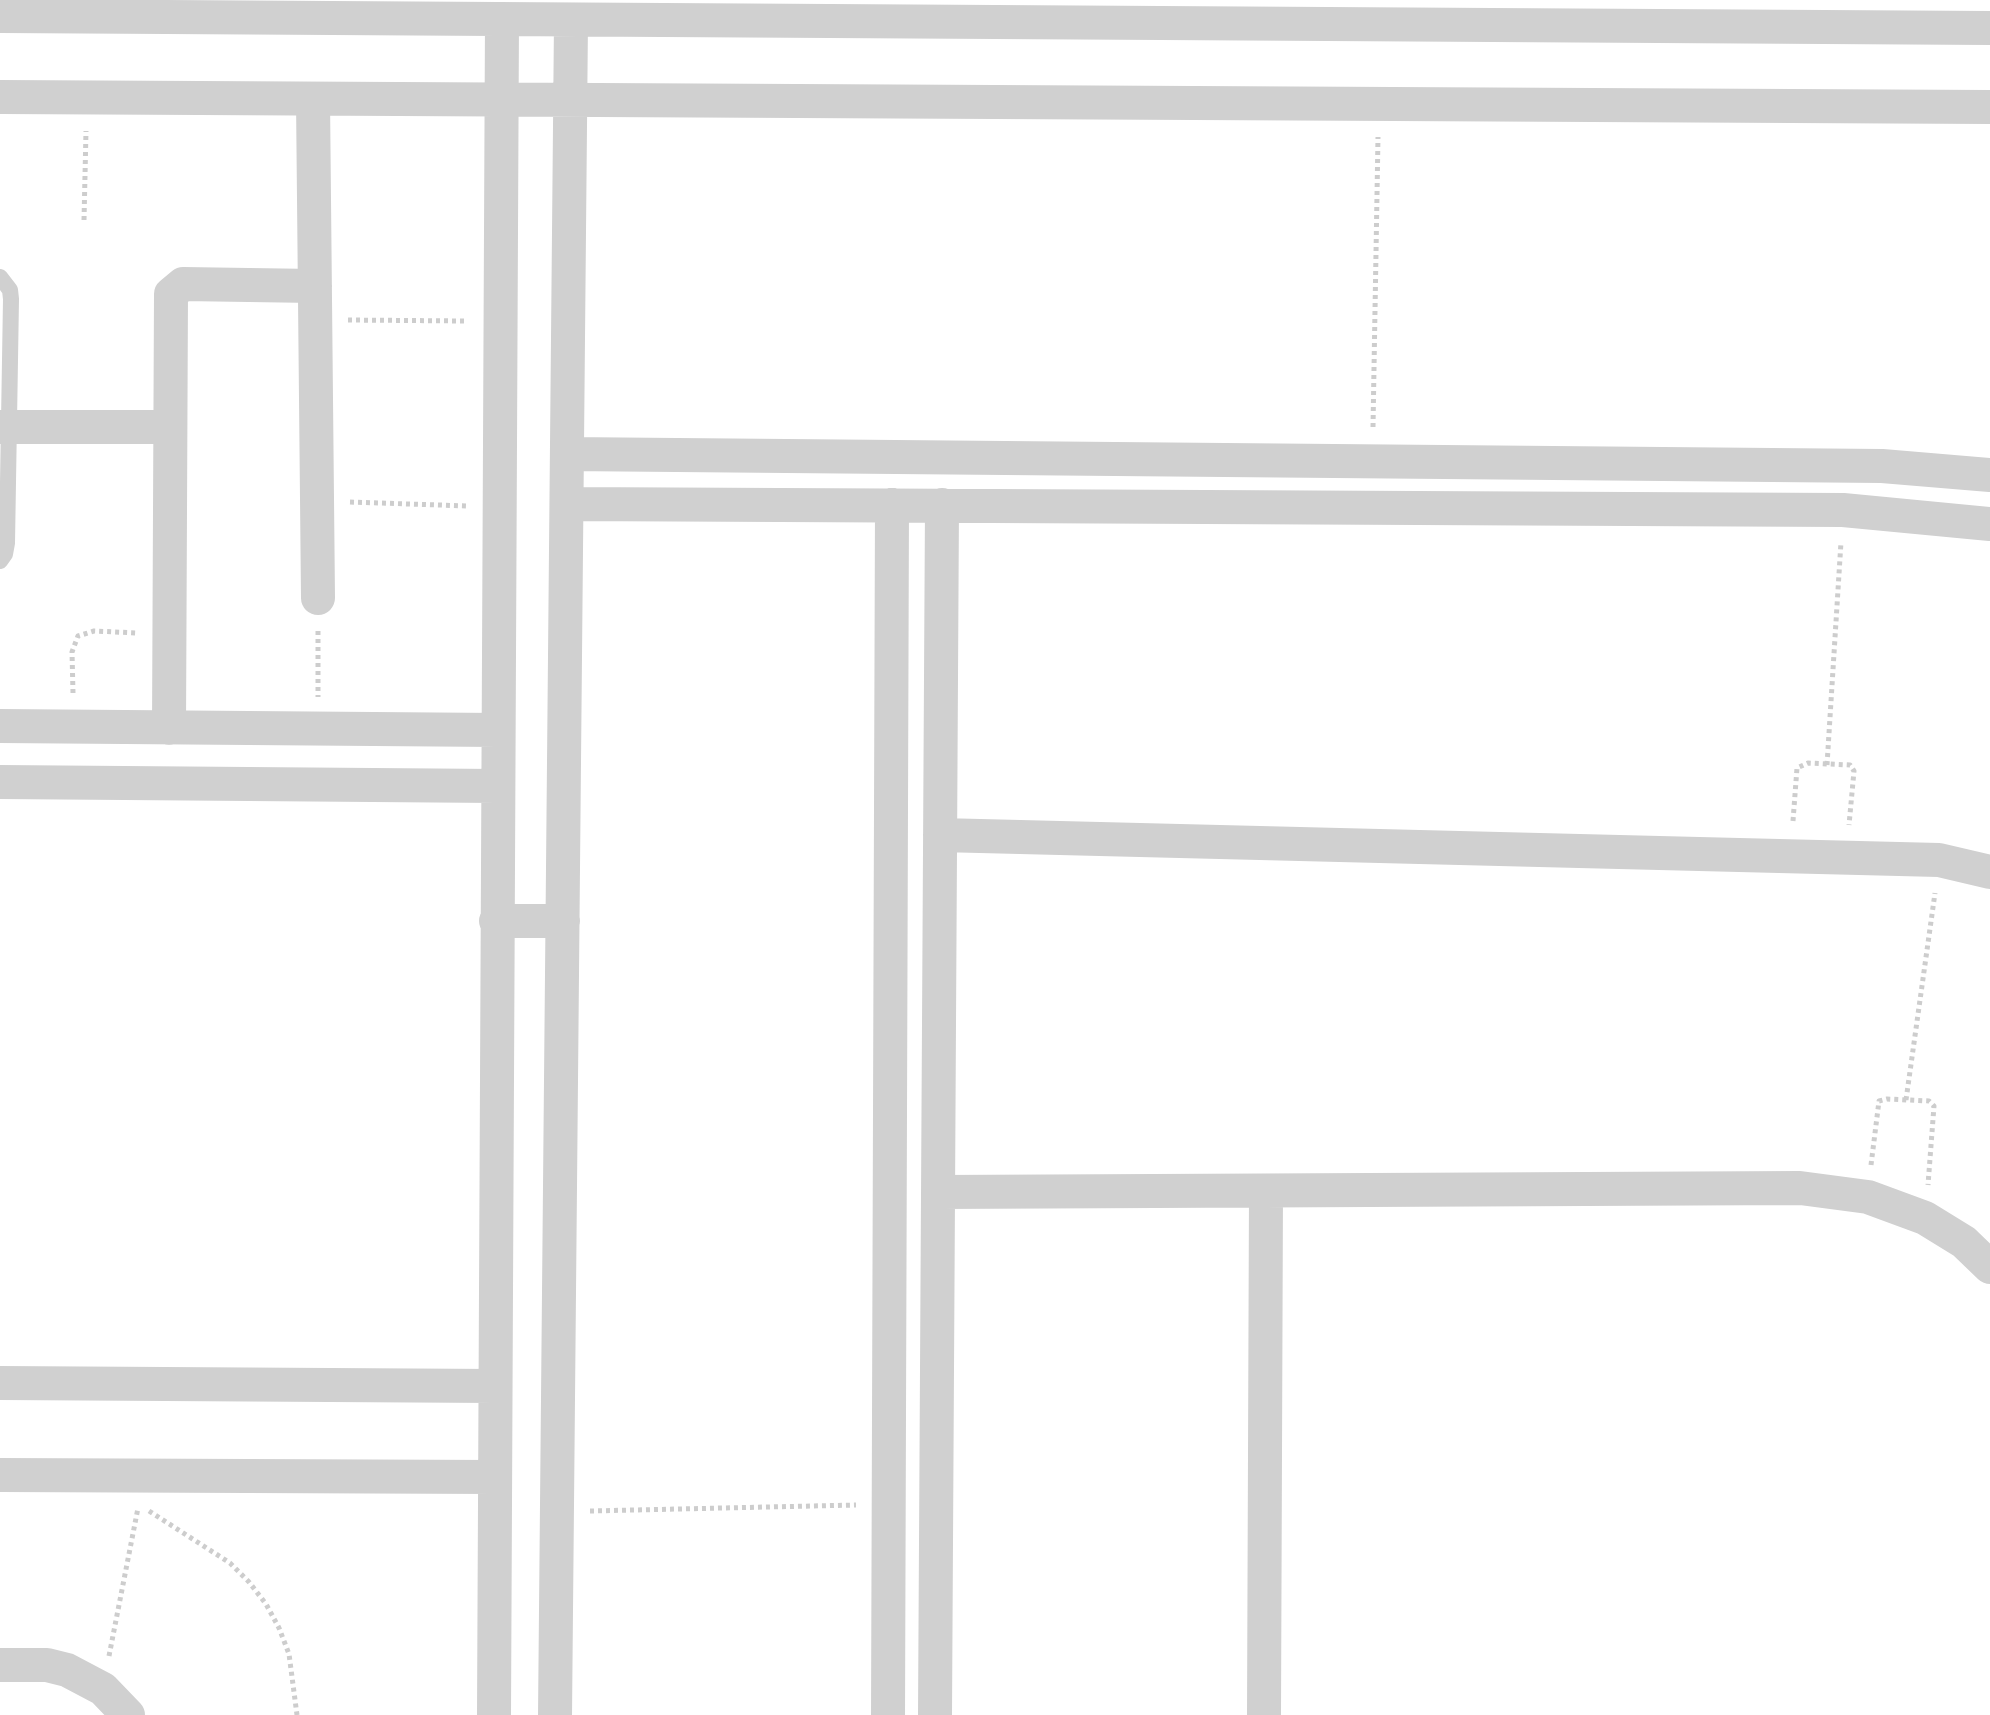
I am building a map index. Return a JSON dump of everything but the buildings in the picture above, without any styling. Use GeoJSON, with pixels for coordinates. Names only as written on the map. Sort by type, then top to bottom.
{"type":"FeatureCollection","features":[{"type":"Feature","properties":{"kind":"street"},"geometry":{"type":"LineString","coordinates":[[0,16],[1990,28]]}},
{"type":"Feature","properties":{"kind":"street"},"geometry":{"type":"LineString","coordinates":[[494,1715],[502,19]]}},
{"type":"Feature","properties":{"kind":"street"},"geometry":{"type":"LineString","coordinates":[[555,1715],[571,20]]}},
{"type":"Feature","properties":{"kind":"street"},"geometry":{"type":"LineString","coordinates":[[0,97],[1990,107]]}},
{"type":"Feature","properties":{"kind":"street"},"geometry":{"type":"LineString","coordinates":[[313,99],[318,598]]}},
{"type":"Feature","properties":{"kind":"street"},"geometry":{"type":"LineString","coordinates":[[169,728],[171,294],[176,288],[191,284],[315,286]]}},
{"type":"Feature","properties":{"kind":"street"},"geometry":{"type":"LineString","coordinates":[[4,427],[170,427]]}},
{"type":"Feature","properties":{"kind":"street"},"geometry":{"type":"LineString","coordinates":[[567,454],[1882,466],[1990,475]]}},
{"type":"Feature","properties":{"kind":"street"},"geometry":{"type":"LineString","coordinates":[[567,504],[1843,510],[1990,524]]}},
{"type":"Feature","properties":{"kind":"street"},"geometry":{"type":"LineString","coordinates":[[888,1715],[892,505]]}},
{"type":"Feature","properties":{"kind":"street"},"geometry":{"type":"LineString","coordinates":[[935,1715],[942,505]]}},
{"type":"Feature","properties":{"kind":"street"},"geometry":{"type":"LineString","coordinates":[[0,726],[498,730]]}},
{"type":"Feature","properties":{"kind":"street"},"geometry":{"type":"LineString","coordinates":[[0,782],[497,786]]}},
{"type":"Feature","properties":{"kind":"street"},"geometry":{"type":"LineString","coordinates":[[940,835],[1939,860],[1990,872]]}},
{"type":"Feature","properties":{"kind":"street"},"geometry":{"type":"LineString","coordinates":[[496,921],[563,921]]}},
{"type":"Feature","properties":{"kind":"street"},"geometry":{"type":"LineString","coordinates":[[939,1192],[1800,1188],[1868,1197],[1925,1218],[1964,1242],[1990,1267]]}},
{"type":"Feature","properties":{"kind":"street"},"geometry":{"type":"LineString","coordinates":[[1264,1715],[1266,1191]]}},
{"type":"Feature","properties":{"kind":"street"},"geometry":{"type":"LineString","coordinates":[[0,1383],[495,1386]]}},
{"type":"Feature","properties":{"kind":"street"},"geometry":{"type":"LineString","coordinates":[[0,1475],[495,1477]]}},
{"type":"Feature","properties":{"kind":"street"},"geometry":{"type":"LineString","coordinates":[[0,1665],[47,1665],[67,1670],[103,1689],[128,1715]]}},
{"type":"Feature","properties":{"kind":"lane"},"geometry":{"type":"LineString","coordinates":[[0,277],[10,290],[11,299],[4,427],[7,543],[0,561]]}},
{"type":"Feature","properties":{"kind":"path"},"geometry":{"type":"LineString","coordinates":[[84,220],[86,98]]}},
{"type":"Feature","properties":{"kind":"path"},"geometry":{"type":"LineString","coordinates":[[1372,461],[1378,104]]}},
{"type":"Feature","properties":{"kind":"path"},"geometry":{"type":"LineString","coordinates":[[315,320],[501,322]]}},
{"type":"Feature","properties":{"kind":"path"},"geometry":{"type":"LineString","coordinates":[[317,500],[500,507]]}},
{"type":"Feature","properties":{"kind":"path"},"geometry":{"type":"LineString","coordinates":[[1827,765],[1843,510]]}},
{"type":"Feature","properties":{"kind":"path"},"geometry":{"type":"LineString","coordinates":[[318,598],[319,729]]}},
{"type":"Feature","properties":{"kind":"path"},"geometry":{"type":"LineString","coordinates":[[75,726],[72,652],[78,636],[94,631],[169,634]]}},
{"type":"Feature","properties":{"kind":"path"},"geometry":{"type":"LineString","coordinates":[[1790,857],[1797,768],[1804,764],[1850,765],[1854,771],[1846,858]]}},
{"type":"Feature","properties":{"kind":"path"},"geometry":{"type":"LineString","coordinates":[[1906,1100],[1939,860]]}},
{"type":"Feature","properties":{"kind":"path"},"geometry":{"type":"LineString","coordinates":[[1868,1197],[1877,1105],[1883,1099],[1929,1101],[1934,1106],[1925,1218]]}},
{"type":"Feature","properties":{"kind":"path"},"geometry":{"type":"LineString","coordinates":[[103,1689],[138,1504],[207,1546],[249,1582],[279,1628],[289,1654],[297,1715]]}},
{"type":"Feature","properties":{"kind":"path"},"geometry":{"type":"LineString","coordinates":[[557,1512],[889,1504]]}}]}
